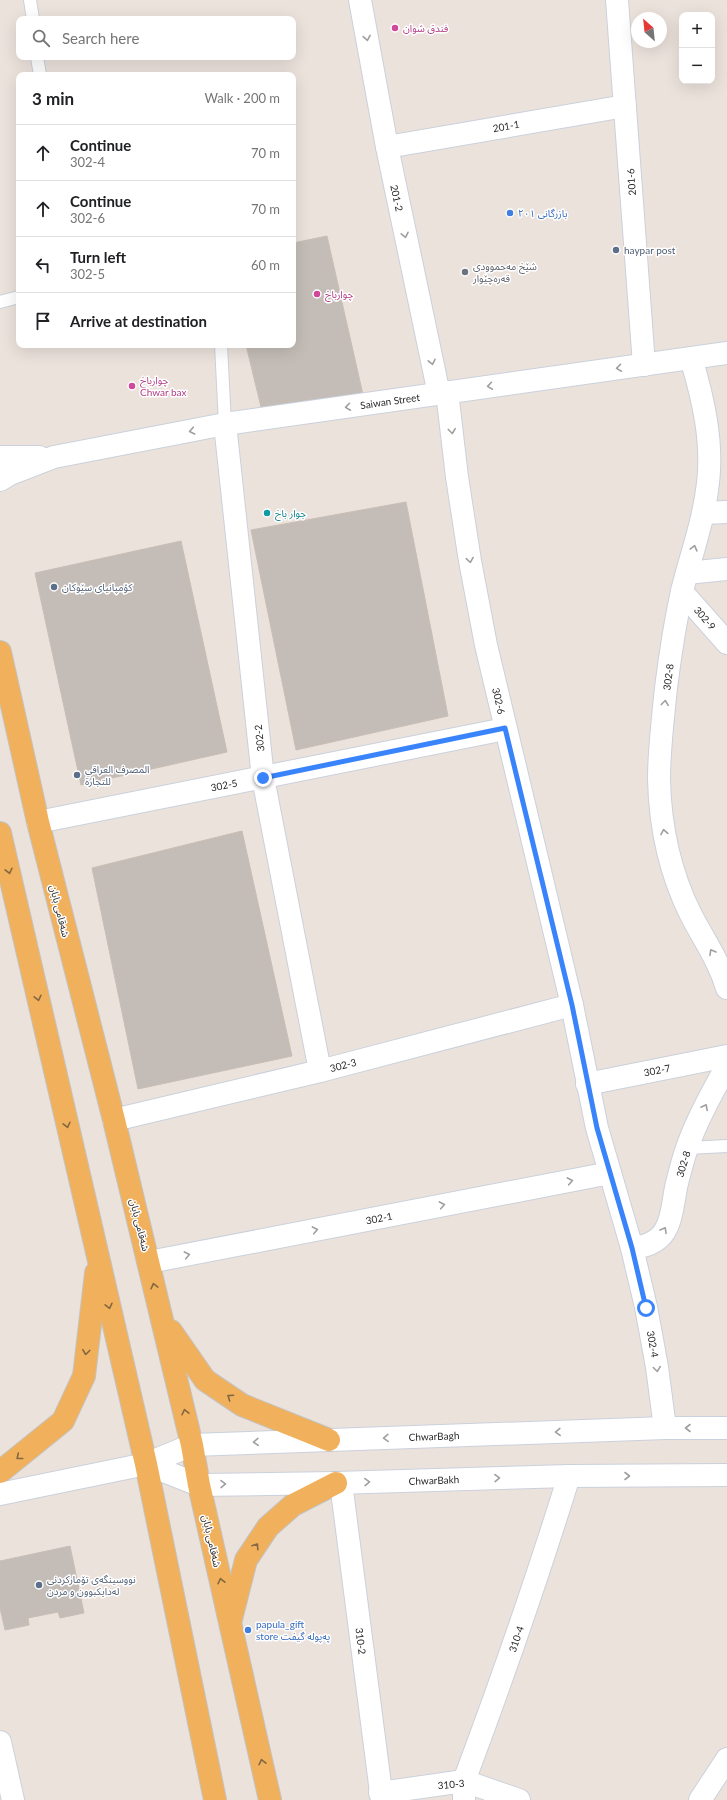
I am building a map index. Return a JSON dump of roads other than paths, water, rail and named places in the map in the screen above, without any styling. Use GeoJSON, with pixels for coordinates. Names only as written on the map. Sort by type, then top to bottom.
{"type":"FeatureCollection","features":[{"type":"Feature","properties":{"kind":"main road","name":"شەقامی بابان"},"geometry":{"type":"LineString","coordinates":[[0,652],[38,822],[149,1262],[192,1445],[199,1485],[270,1800]]}},
{"type":"Feature","properties":{"kind":"main road"},"geometry":{"type":"LineString","coordinates":[[0,834],[146,1464],[215,1800]]}},
{"type":"Feature","properties":{"kind":"main road"},"geometry":{"type":"LineString","coordinates":[[0,1472],[63,1421],[84,1376],[98,1258]]}},
{"type":"Feature","properties":{"kind":"main road"},"geometry":{"type":"LineString","coordinates":[[162,1318],[205,1380],[242,1405],[329,1440]]}},
{"type":"Feature","properties":{"kind":"main road"},"geometry":{"type":"LineString","coordinates":[[230,1622],[246,1560],[268,1527],[293,1505],[339,1483]]}},
{"type":"Feature","properties":{"kind":"street","name":"201-2"},"geometry":{"type":"LineString","coordinates":[[360,0],[387,147],[443,393]]}},
{"type":"Feature","properties":{"kind":"street","name":"201-6"},"geometry":{"type":"LineString","coordinates":[[616,0],[644,365]]}},
{"type":"Feature","properties":{"kind":"street","name":"201-1"},"geometry":{"type":"LineString","coordinates":[[387,147],[625,106]]}},
{"type":"Feature","properties":{"kind":"street","name":"Saiwan Street"},"geometry":{"type":"LineString","coordinates":[[0,480],[10,474],[54,457],[225,424],[727,353]]}},
{"type":"Feature","properties":{"kind":"street","name":"302-8"},"geometry":{"type":"LineString","coordinates":[[691,358],[701,392],[706,420],[708,482],[703,513],[685,583],[671,653],[663,716],[659,778],[660,806],[667,848],[680,889],[691,915],[715,957],[727,988]]}},
{"type":"Feature","properties":{"kind":"street","name":"302-6"},"geometry":{"type":"LineString","coordinates":[[443,393],[470,562],[486,645],[572,1005]]}},
{"type":"Feature","properties":{"kind":"street","name":"302-2"},"geometry":{"type":"LineString","coordinates":[[225,424],[263,778],[320,1071]]}},
{"type":"Feature","properties":{"kind":"street","name":"Saiwan Street"},"geometry":{"type":"LineString","coordinates":[[0,457],[54,457]]}},
{"type":"Feature","properties":{"kind":"street"},"geometry":{"type":"LineString","coordinates":[[703,513],[727,512]]}},
{"type":"Feature","properties":{"kind":"street"},"geometry":{"type":"LineString","coordinates":[[685,583],[727,569]]}},
{"type":"Feature","properties":{"kind":"street","name":"302-9"},"geometry":{"type":"LineString","coordinates":[[685,583],[727,643]]}},
{"type":"Feature","properties":{"kind":"street","name":"302-5"},"geometry":{"type":"LineString","coordinates":[[38,822],[263,778],[505,728]]}},
{"type":"Feature","properties":{"kind":"street","name":"302-3"},"geometry":{"type":"LineString","coordinates":[[114,1120],[320,1071],[572,1005]]}},
{"type":"Feature","properties":{"kind":"street","name":"302-4"},"geometry":{"type":"LineString","coordinates":[[572,1005],[587,1084],[610,1173],[632,1248],[646,1308],[657,1367],[665,1428]]}},
{"type":"Feature","properties":{"kind":"street","name":"302-7"},"geometry":{"type":"LineString","coordinates":[[587,1084],[727,1056]]}},
{"type":"Feature","properties":{"kind":"street","name":"302-8"},"geometry":{"type":"LineString","coordinates":[[632,1248],[643,1247],[653,1242],[661,1236],[667,1226],[677,1181],[687,1148],[701,1115],[727,1066]]}},
{"type":"Feature","properties":{"kind":"street","name":"302-1"},"geometry":{"type":"LineString","coordinates":[[149,1262],[610,1173]]}},
{"type":"Feature","properties":{"kind":"street","name":"ChwarBagh"},"geometry":{"type":"LineString","coordinates":[[0,1494],[146,1464],[192,1445],[665,1428],[727,1428]]}},
{"type":"Feature","properties":{"kind":"street","name":"ChwarBakh"},"geometry":{"type":"LineString","coordinates":[[146,1464],[199,1485],[339,1483],[569,1476],[727,1475]]}},
{"type":"Feature","properties":{"kind":"street","name":"310-4"},"geometry":{"type":"LineString","coordinates":[[464,1791],[520,1629],[569,1476]]}},
{"type":"Feature","properties":{"kind":"street","name":"310-2"},"geometry":{"type":"LineString","coordinates":[[339,1483],[381,1797]]}},
{"type":"Feature","properties":{"kind":"street"},"geometry":{"type":"LineString","coordinates":[[0,1742],[13,1800]]}},
{"type":"Feature","properties":{"kind":"street"},"geometry":{"type":"LineString","coordinates":[[700,1800],[727,1759]]}},
{"type":"Feature","properties":{"kind":"street","name":"310-3"},"geometry":{"type":"LineString","coordinates":[[381,1797],[464,1791],[519,1800]]}},
{"type":"Feature","properties":{"kind":"lane"},"geometry":{"type":"LineString","coordinates":[[30,0],[32,16]]}},
{"type":"Feature","properties":{"kind":"lane"},"geometry":{"type":"LineString","coordinates":[[38,60],[40,72]]}},
{"type":"Feature","properties":{"kind":"lane"},"geometry":{"type":"LineString","coordinates":[[0,302],[16,298]]}},
{"type":"Feature","properties":{"kind":"lane"},"geometry":{"type":"LineString","coordinates":[[221,348],[225,424]]}},
{"type":"Feature","properties":{"kind":"lane"},"geometry":{"type":"LineString","coordinates":[[687,1148],[727,1146]]}},
{"type":"Feature","properties":{"kind":"place","name":"فندق شوان"},"geometry":{"type":"Point","coordinates":[395,28]}},
{"type":"Feature","properties":{"kind":"place","name":"بازرگانی ٢٠١"},"geometry":{"type":"Point","coordinates":[510,213]}},
{"type":"Feature","properties":{"kind":"place","name":"haypar post"},"geometry":{"type":"Point","coordinates":[616,250]}},
{"type":"Feature","properties":{"kind":"place","name":"شێخ مەحموودی قەرەچێوار"},"geometry":{"type":"Point","coordinates":[465,272]}},
{"type":"Feature","properties":{"kind":"place","name":"چوارباخ"},"geometry":{"type":"Point","coordinates":[317,294]}},
{"type":"Feature","properties":{"kind":"place","name":"چوارباخ Chwar bax"},"geometry":{"type":"Point","coordinates":[132,386]}},
{"type":"Feature","properties":{"kind":"place","name":"جوار باخ"},"geometry":{"type":"Point","coordinates":[267,513]}},
{"type":"Feature","properties":{"kind":"place","name":"کۆمپانیای سێوکان"},"geometry":{"type":"Point","coordinates":[54,587]}},
{"type":"Feature","properties":{"kind":"place","name":"المصرف العراقي للتجارة"},"geometry":{"type":"Point","coordinates":[77,775]}},
{"type":"Feature","properties":{"kind":"place","name":"نووسینگەی تۆمارکردنی لەدایکبوون و مردن"},"geometry":{"type":"Point","coordinates":[39,1585]}},
{"type":"Feature","properties":{"kind":"place","name":"papula_gift store پەپولە گیفت"},"geometry":{"type":"Point","coordinates":[248,1630]}}]}
